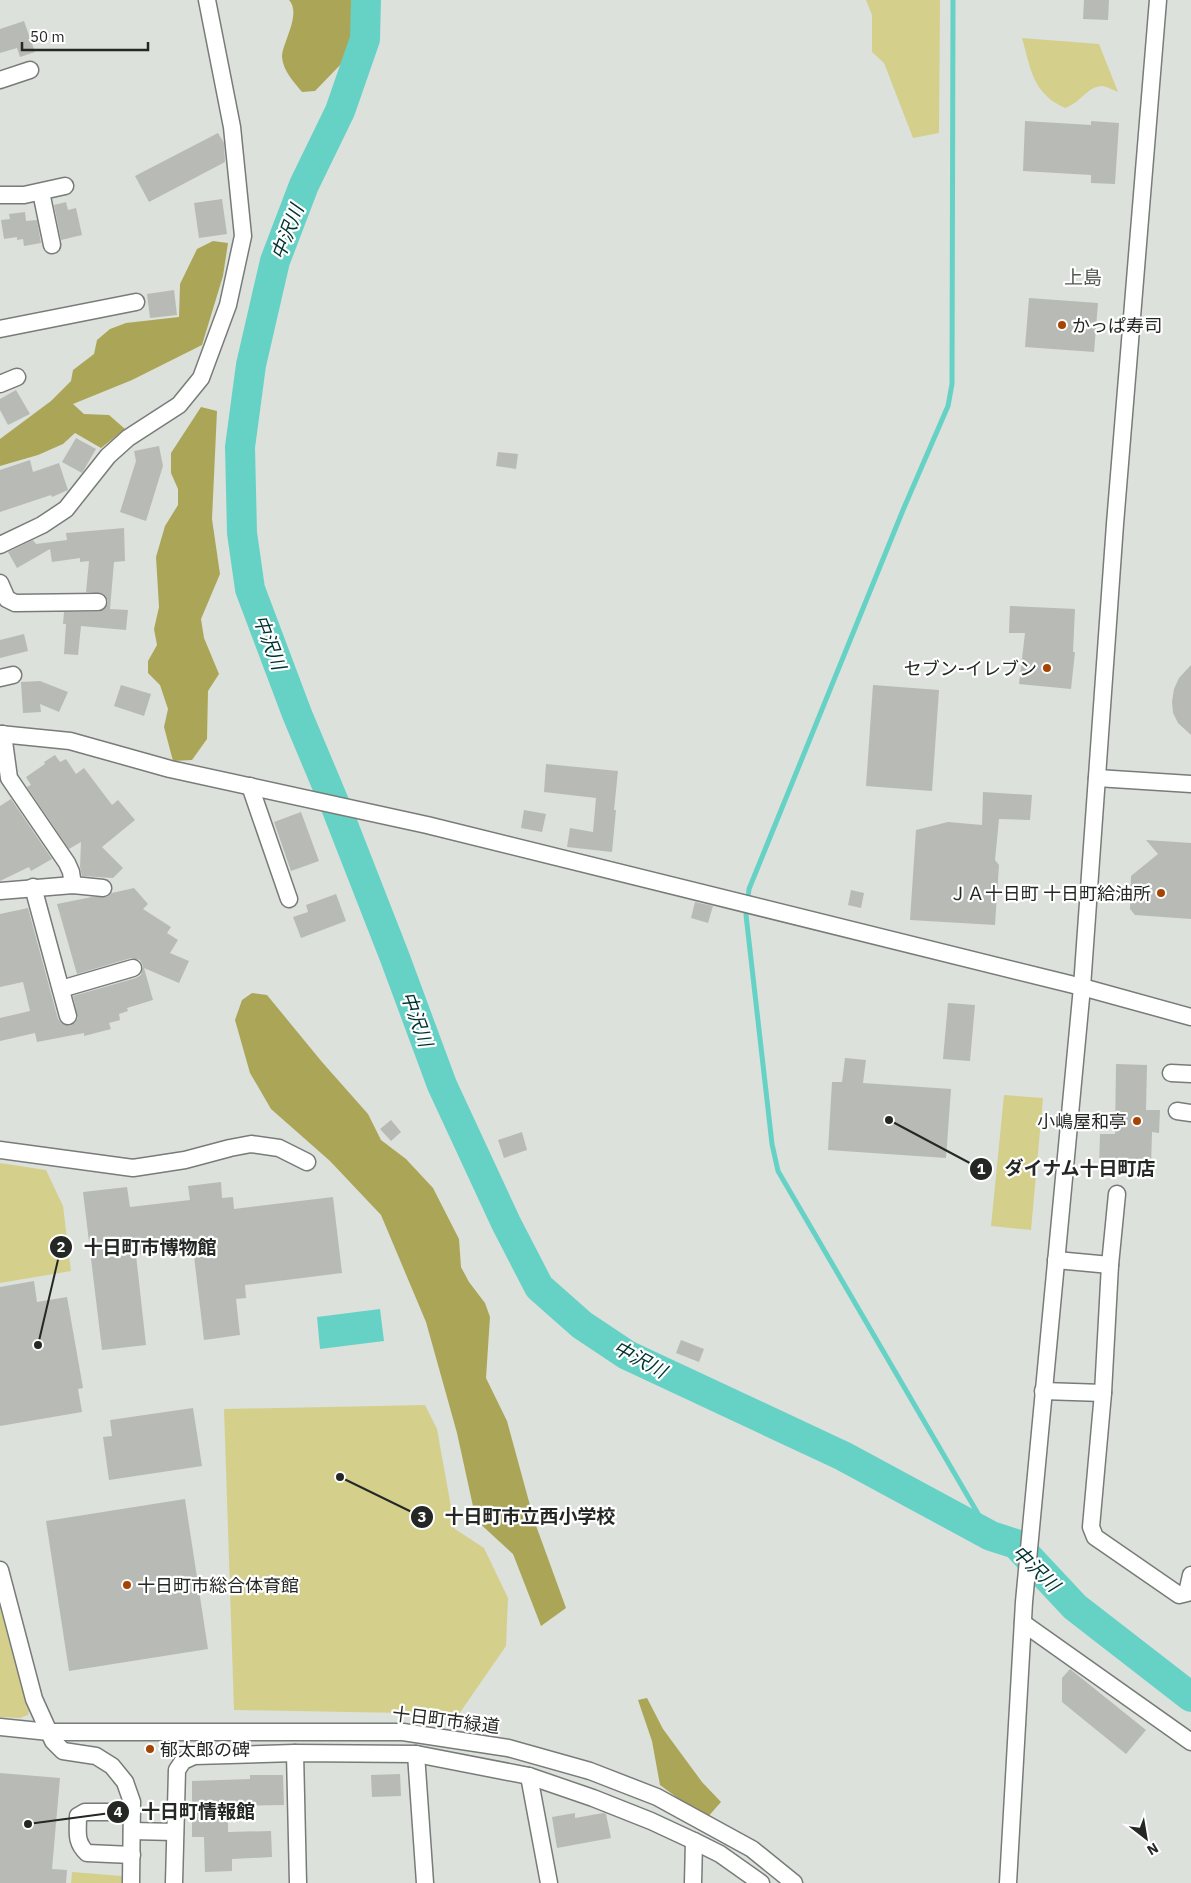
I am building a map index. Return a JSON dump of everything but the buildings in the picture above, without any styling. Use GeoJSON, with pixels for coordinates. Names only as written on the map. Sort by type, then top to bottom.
{"type":"FeatureCollection","features":[{"type":"Feature","properties":{"kind":"street"},"geometry":{"type":"LineString","coordinates":[[0,545],[42,525],[66,509],[108,456],[128,438],[179,405],[201,378],[228,305],[243,236],[232,127],[207,0]]}},
{"type":"Feature","properties":{"kind":"street"},"geometry":{"type":"LineString","coordinates":[[1008,1883],[1024,1602],[1082,988],[1120,456],[1158,0]]}},
{"type":"Feature","properties":{"kind":"street"},"geometry":{"type":"LineString","coordinates":[[0,80],[30,70]]}},
{"type":"Feature","properties":{"kind":"street"},"geometry":{"type":"LineString","coordinates":[[0,195],[41,192],[65,186]]}},
{"type":"Feature","properties":{"kind":"street"},"geometry":{"type":"LineString","coordinates":[[41,192],[52,245]]}},
{"type":"Feature","properties":{"kind":"street"},"geometry":{"type":"LineString","coordinates":[[0,329],[136,302]]}},
{"type":"Feature","properties":{"kind":"street"},"geometry":{"type":"LineString","coordinates":[[0,384],[17,377]]}},
{"type":"Feature","properties":{"kind":"street"},"geometry":{"type":"LineString","coordinates":[[0,582],[7,599],[15,603],[98,602]]}},
{"type":"Feature","properties":{"kind":"street"},"geometry":{"type":"LineString","coordinates":[[73,884],[67,863],[9,778],[1,734],[70,741],[170,769],[427,825],[1082,988],[1191,1017]]}},
{"type":"Feature","properties":{"kind":"street"},"geometry":{"type":"LineString","coordinates":[[1097,778],[1191,784]]}},
{"type":"Feature","properties":{"kind":"street"},"geometry":{"type":"LineString","coordinates":[[250,786],[289,899]]}},
{"type":"Feature","properties":{"kind":"street"},"geometry":{"type":"LineString","coordinates":[[0,891],[73,884],[102,888]]}},
{"type":"Feature","properties":{"kind":"street"},"geometry":{"type":"LineString","coordinates":[[33,887],[68,1016]]}},
{"type":"Feature","properties":{"kind":"street"},"geometry":{"type":"LineString","coordinates":[[60,989],[133,968]]}},
{"type":"Feature","properties":{"kind":"street"},"geometry":{"type":"LineString","coordinates":[[1171,1073],[1191,1074]]}},
{"type":"Feature","properties":{"kind":"street"},"geometry":{"type":"LineString","coordinates":[[0,1150],[134,1168],[185,1160],[250,1144],[279,1148],[307,1162]]}},
{"type":"Feature","properties":{"kind":"street"},"geometry":{"type":"LineString","coordinates":[[1116,1194],[1103,1393],[1091,1527],[1095,1537],[1179,1596],[1186,1593],[1191,1575]]}},
{"type":"Feature","properties":{"kind":"street"},"geometry":{"type":"LineString","coordinates":[[1056,1260],[1110,1265]]}},
{"type":"Feature","properties":{"kind":"street"},"geometry":{"type":"LineString","coordinates":[[1043,1390],[1103,1393]]}},
{"type":"Feature","properties":{"kind":"street"},"geometry":{"type":"LineString","coordinates":[[0,1570],[34,1699],[53,1741],[63,1751],[96,1756],[112,1766],[125,1782],[132,1802],[132,1883]]}},
{"type":"Feature","properties":{"kind":"street"},"geometry":{"type":"LineString","coordinates":[[1023,1623],[1191,1742]]}},
{"type":"Feature","properties":{"kind":"street","name":"十日町市緑道"},"geometry":{"type":"LineString","coordinates":[[0,1727],[49,1732],[403,1732],[508,1748],[590,1771],[657,1797],[752,1849],[794,1883]]}},
{"type":"Feature","properties":{"kind":"street"},"geometry":{"type":"LineString","coordinates":[[295,1754],[298,1883]]}},
{"type":"Feature","properties":{"kind":"street"},"geometry":{"type":"LineString","coordinates":[[174,1883],[177,1770],[183,1761],[194,1756],[295,1754],[416,1754],[529,1776],[593,1798],[651,1821],[720,1854],[761,1883]]}},
{"type":"Feature","properties":{"kind":"street"},"geometry":{"type":"LineString","coordinates":[[416,1754],[425,1883]]}},
{"type":"Feature","properties":{"kind":"street"},"geometry":{"type":"LineString","coordinates":[[529,1776],[549,1883]]}},
{"type":"Feature","properties":{"kind":"street"},"geometry":{"type":"LineString","coordinates":[[132,1812],[85,1812],[78,1816],[78,1837],[81,1847],[87,1853],[132,1855]]}},
{"type":"Feature","properties":{"kind":"street"},"geometry":{"type":"LineString","coordinates":[[132,1831],[175,1832]]}},
{"type":"Feature","properties":{"kind":"street"},"geometry":{"type":"LineString","coordinates":[[693,1883],[694,1841]]}},
{"type":"Feature","properties":{"kind":"shaded area"},"geometry":{"type":"Polygon","coordinates":[[[289,0],[359,0],[357,32],[344,61],[315,91],[302,92],[284,67],[283,51],[293,13],[289,0]]]}},
{"type":"Feature","properties":{"kind":"shaded area"},"geometry":{"type":"Polygon","coordinates":[[[866,0],[940,0],[939,133],[913,138],[884,63],[872,52],[872,15],[866,0]]]}},
{"type":"Feature","properties":{"kind":"shaded area"},"geometry":{"type":"Polygon","coordinates":[[[1022,38],[1099,44],[1118,92],[1103,86],[1093,89],[1071,106],[1065,108],[1054,102],[1034,79],[1022,38]]]}},
{"type":"Feature","properties":{"kind":"shaded area"},"geometry":{"type":"Polygon","coordinates":[[[213,241],[228,243],[223,276],[202,345],[132,380],[73,404],[84,414],[109,415],[125,429],[101,448],[75,433],[63,444],[38,455],[0,466],[0,439],[51,401],[71,381],[73,370],[94,354],[97,340],[110,329],[126,323],[179,317],[180,284],[197,249],[213,241]]]}},
{"type":"Feature","properties":{"kind":"shaded area"},"geometry":{"type":"Polygon","coordinates":[[[201,407],[217,411],[212,519],[220,574],[201,619],[204,638],[219,674],[208,691],[207,739],[192,760],[173,761],[164,727],[168,709],[160,685],[148,673],[148,661],[157,645],[154,629],[159,607],[156,557],[165,526],[178,505],[178,489],[171,473],[171,453],[201,407]]]}},
{"type":"Feature","properties":{"kind":"shaded area"},"geometry":{"type":"Polygon","coordinates":[[[252,993],[267,995],[368,1114],[381,1140],[406,1159],[433,1188],[459,1239],[461,1267],[469,1282],[485,1303],[490,1317],[486,1378],[507,1421],[534,1520],[566,1608],[541,1626],[513,1554],[476,1520],[457,1433],[426,1322],[381,1215],[330,1161],[271,1109],[250,1073],[235,1020],[242,1000],[252,993]]]}},
{"type":"Feature","properties":{"kind":"shaded area"},"geometry":{"type":"Polygon","coordinates":[[[1004,1095],[1043,1098],[1031,1230],[991,1226],[1004,1095]]]}},
{"type":"Feature","properties":{"kind":"shaded area"},"geometry":{"type":"Polygon","coordinates":[[[0,1163],[46,1170],[63,1206],[71,1271],[0,1283],[0,1163]]]}},
{"type":"Feature","properties":{"kind":"shaded area"},"geometry":{"type":"Polygon","coordinates":[[[425,1405],[437,1429],[455,1529],[484,1548],[508,1598],[506,1646],[459,1714],[234,1710],[224,1409],[425,1405]]]}},
{"type":"Feature","properties":{"kind":"shaded area"},"geometry":{"type":"Polygon","coordinates":[[[0,1602],[31,1702],[28,1715],[20,1718],[0,1717],[0,1602]]]}},
{"type":"Feature","properties":{"kind":"shaded area"},"geometry":{"type":"Polygon","coordinates":[[[647,1698],[663,1729],[702,1782],[721,1802],[706,1819],[660,1785],[652,1741],[638,1700],[647,1698]]]}},
{"type":"Feature","properties":{"kind":"shaded area"},"geometry":{"type":"Polygon","coordinates":[[[72,1872],[122,1876],[122,1883],[71,1883],[72,1872]]]}},
{"type":"Feature","properties":{"kind":"water"},"geometry":{"type":"Polygon","coordinates":[[[380,1309],[384,1341],[320,1349],[317,1317],[380,1309]]]}},
{"type":"Feature","properties":{"kind":"waterway","name":"中沢川"},"geometry":{"type":"LineString","coordinates":[[366,0],[365,39],[340,111],[304,185],[275,261],[251,365],[240,447],[242,533],[250,589],[297,714],[336,807],[442,1085],[506,1223],[539,1287],[582,1325],[627,1355],[843,1456],[991,1536],[1016,1544],[1075,1607],[1191,1697]]}},
{"type":"Feature","properties":{"kind":"waterway"},"geometry":{"type":"LineString","coordinates":[[953,0],[952,384],[948,406],[903,510],[749,889],[746,915],[772,1144],[778,1171],[991,1536]]}},
{"type":"Feature","properties":{"kind":"place","name":"かっぱ寿司"},"geometry":{"type":"Point","coordinates":[1062,325]}},
{"type":"Feature","properties":{"kind":"place","name":"セブン-イレブン"},"geometry":{"type":"Point","coordinates":[1047,668]}},
{"type":"Feature","properties":{"kind":"place","name":"ＪＡ十日町 十日町給油所"},"geometry":{"type":"Point","coordinates":[1161,893]}},
{"type":"Feature","properties":{"kind":"place","name":"ダイナム十日町店"},"geometry":{"type":"Point","coordinates":[889,1120]}},
{"type":"Feature","properties":{"kind":"place","name":"小嶋屋和亭"},"geometry":{"type":"Point","coordinates":[1137,1121]}},
{"type":"Feature","properties":{"kind":"place","name":"十日町市博物館"},"geometry":{"type":"Point","coordinates":[38,1345]}},
{"type":"Feature","properties":{"kind":"place","name":"十日町市立西小学校"},"geometry":{"type":"Point","coordinates":[340,1477]}},
{"type":"Feature","properties":{"kind":"place","name":"十日町市総合体育館"},"geometry":{"type":"Point","coordinates":[127,1585]}},
{"type":"Feature","properties":{"kind":"place","name":"郁太郎の碑"},"geometry":{"type":"Point","coordinates":[150,1749]}},
{"type":"Feature","properties":{"kind":"place","name":"十日町情報館"},"geometry":{"type":"Point","coordinates":[28,1824]}},
{"type":"Feature","properties":{"kind":"district","name":"上島"},"geometry":{"type":"Point","coordinates":[1083,277]}}]}
